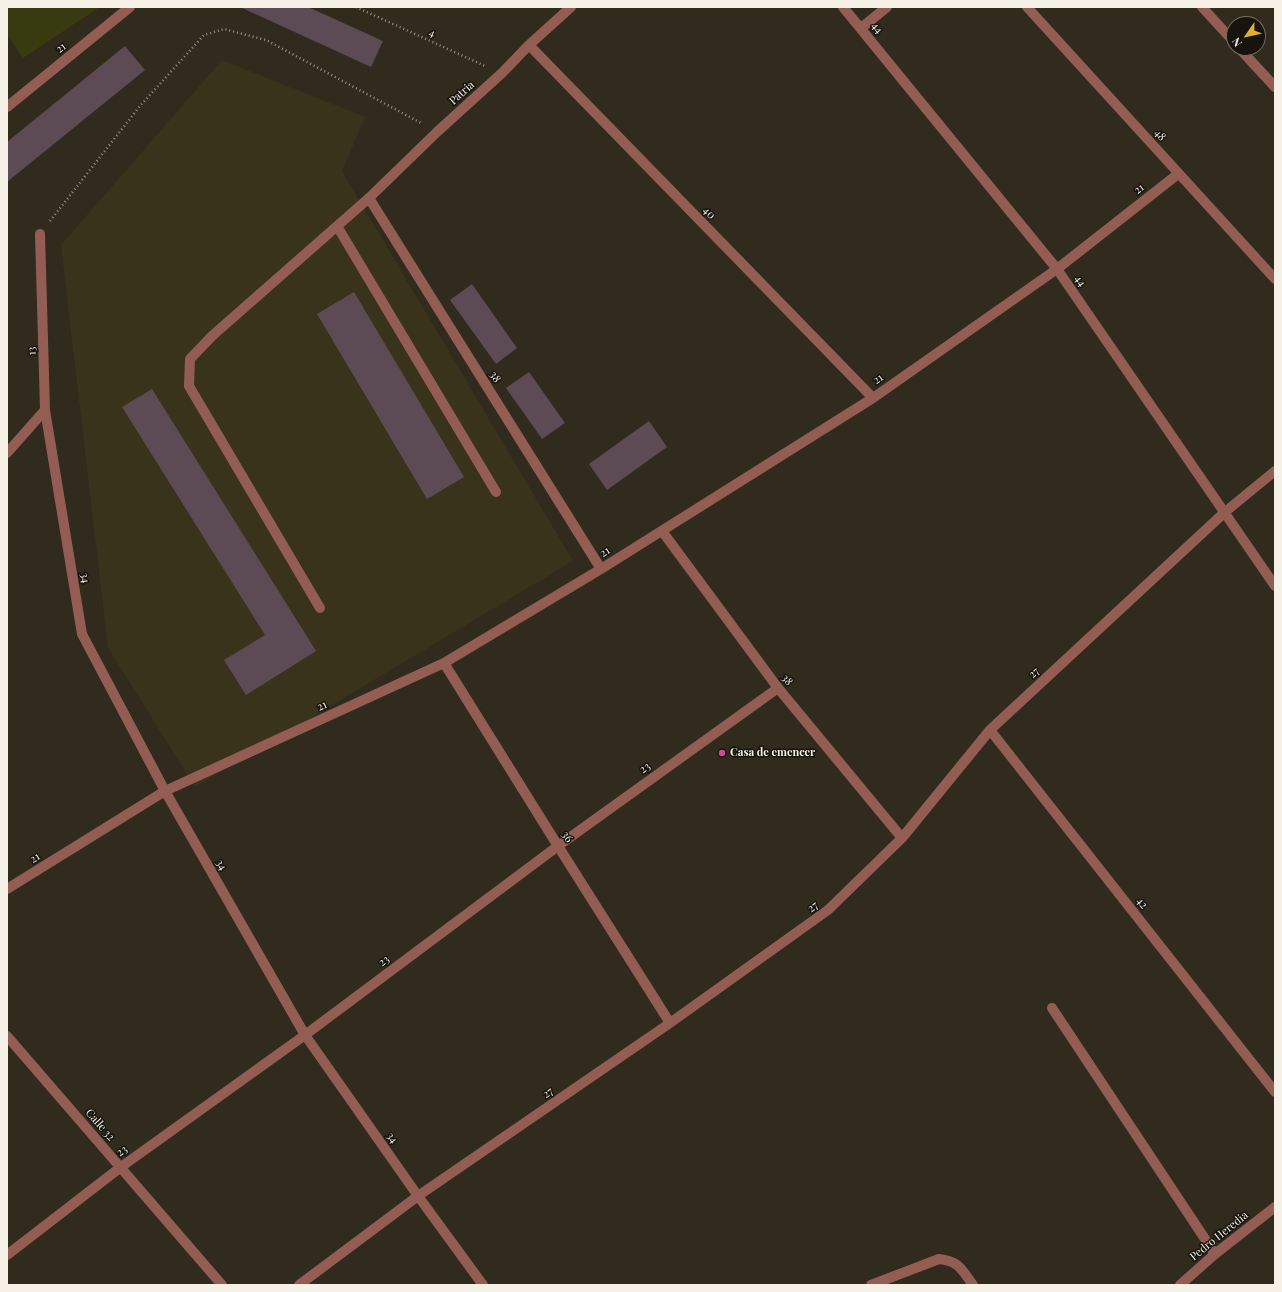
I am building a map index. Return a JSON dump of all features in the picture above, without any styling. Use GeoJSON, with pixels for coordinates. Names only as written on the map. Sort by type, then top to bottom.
{"type":"FeatureCollection","features":[{"type":"Feature","properties":{"kind":"street","name":"21"},"geometry":{"type":"LineString","coordinates":[[7,107],[130,7]]}},
{"type":"Feature","properties":{"kind":"street","name":"Patria"},"geometry":{"type":"LineString","coordinates":[[320,608],[189,386],[190,359],[212,336],[369,198],[437,132],[502,73],[529,45],[571,7]]}},
{"type":"Feature","properties":{"kind":"street","name":"44"},"geometry":{"type":"LineString","coordinates":[[843,7],[1057,269],[1275,586]]}},
{"type":"Feature","properties":{"kind":"street"},"geometry":{"type":"LineString","coordinates":[[861,28],[887,7]]}},
{"type":"Feature","properties":{"kind":"street","name":"48"},"geometry":{"type":"LineString","coordinates":[[1027,7],[1275,279]]}},
{"type":"Feature","properties":{"kind":"street"},"geometry":{"type":"LineString","coordinates":[[1202,7],[1226,33]]}},
{"type":"Feature","properties":{"kind":"street","name":"40"},"geometry":{"type":"LineString","coordinates":[[529,45],[872,398]]}},
{"type":"Feature","properties":{"kind":"street"},"geometry":{"type":"LineString","coordinates":[[1246,56],[1275,87]]}},
{"type":"Feature","properties":{"kind":"street","name":"21"},"geometry":{"type":"LineString","coordinates":[[7,889],[165,791],[444,663],[601,569],[872,398],[1057,269],[1178,174]]}},
{"type":"Feature","properties":{"kind":"street","name":"38"},"geometry":{"type":"LineString","coordinates":[[369,198],[601,569]]}},
{"type":"Feature","properties":{"kind":"street"},"geometry":{"type":"LineString","coordinates":[[337,226],[496,492]]}},
{"type":"Feature","properties":{"kind":"street","name":"13"},"geometry":{"type":"LineString","coordinates":[[40,234],[45,410]]}},
{"type":"Feature","properties":{"kind":"street"},"geometry":{"type":"LineString","coordinates":[[7,453],[45,410]]}},
{"type":"Feature","properties":{"kind":"street","name":"34"},"geometry":{"type":"LineString","coordinates":[[45,410],[82,634],[165,791],[306,1035],[418,1196],[483,1285]]}},
{"type":"Feature","properties":{"kind":"street","name":"27"},"geometry":{"type":"LineString","coordinates":[[299,1285],[418,1196],[670,1023],[828,910],[902,838],[990,730],[1225,512],[1275,471]]}},
{"type":"Feature","properties":{"kind":"street","name":"38"},"geometry":{"type":"LineString","coordinates":[[662,531],[778,688],[902,838]]}},
{"type":"Feature","properties":{"kind":"street","name":"36"},"geometry":{"type":"LineString","coordinates":[[444,663],[670,1023]]}},
{"type":"Feature","properties":{"kind":"street","name":"23"},"geometry":{"type":"LineString","coordinates":[[7,1255],[121,1167],[306,1035],[558,846],[778,688]]}},
{"type":"Feature","properties":{"kind":"street","name":"42"},"geometry":{"type":"LineString","coordinates":[[990,730],[1275,1092]]}},
{"type":"Feature","properties":{"kind":"street"},"geometry":{"type":"LineString","coordinates":[[1052,1008],[1215,1254]]}},
{"type":"Feature","properties":{"kind":"street","name":"Calle 32"},"geometry":{"type":"LineString","coordinates":[[7,1036],[222,1285]]}},
{"type":"Feature","properties":{"kind":"street","name":"Pedro Heredia"},"geometry":{"type":"LineString","coordinates":[[1180,1285],[1215,1254],[1275,1207]]}},
{"type":"Feature","properties":{"kind":"street"},"geometry":{"type":"LineString","coordinates":[[871,1285],[939,1259],[948,1260],[959,1266],[973,1285]]}},
{"type":"Feature","properties":{"kind":"path","name":"4"},"geometry":{"type":"LineString","coordinates":[[356,7],[502,73]]}},
{"type":"Feature","properties":{"kind":"path"},"geometry":{"type":"LineString","coordinates":[[40,234],[140,106],[204,35],[224,29],[266,40],[437,132]]}},
{"type":"Feature","properties":{"kind":"shaded area"},"geometry":{"type":"Polygon","coordinates":[[[222,60],[365,117],[342,171],[573,561],[195,787],[108,648],[61,245],[222,60]]]}},
{"type":"Feature","properties":{"kind":"green space"},"geometry":{"type":"Polygon","coordinates":[[[7,7],[100,7],[23,58],[7,34],[7,7]]]}},
{"type":"Feature","properties":{"kind":"building"},"geometry":{"type":"Polygon","coordinates":[[[240,7],[308,7],[383,41],[371,67],[240,7]]]}},
{"type":"Feature","properties":{"kind":"building"},"geometry":{"type":"Polygon","coordinates":[[[125,46],[145,70],[7,182],[7,142],[125,46]]]}},
{"type":"Feature","properties":{"kind":"building"},"geometry":{"type":"Polygon","coordinates":[[[472,284],[517,348],[496,364],[450,300],[472,284]]]}},
{"type":"Feature","properties":{"kind":"building"},"geometry":{"type":"Polygon","coordinates":[[[354,292],[464,477],[427,499],[317,314],[354,292]]]}},
{"type":"Feature","properties":{"kind":"building"},"geometry":{"type":"Polygon","coordinates":[[[529,372],[565,423],[542,439],[506,388],[529,372]]]}},
{"type":"Feature","properties":{"kind":"building"},"geometry":{"type":"Polygon","coordinates":[[[152,389],[316,651],[246,695],[224,660],[265,635],[122,407],[152,389]]]}},
{"type":"Feature","properties":{"kind":"building"},"geometry":{"type":"Polygon","coordinates":[[[649,421],[667,447],[607,490],[589,464],[649,421]]]}},
{"type":"Feature","properties":{"kind":"place","name":"Casa de emencer"},"geometry":{"type":"Point","coordinates":[722,753]}}]}
